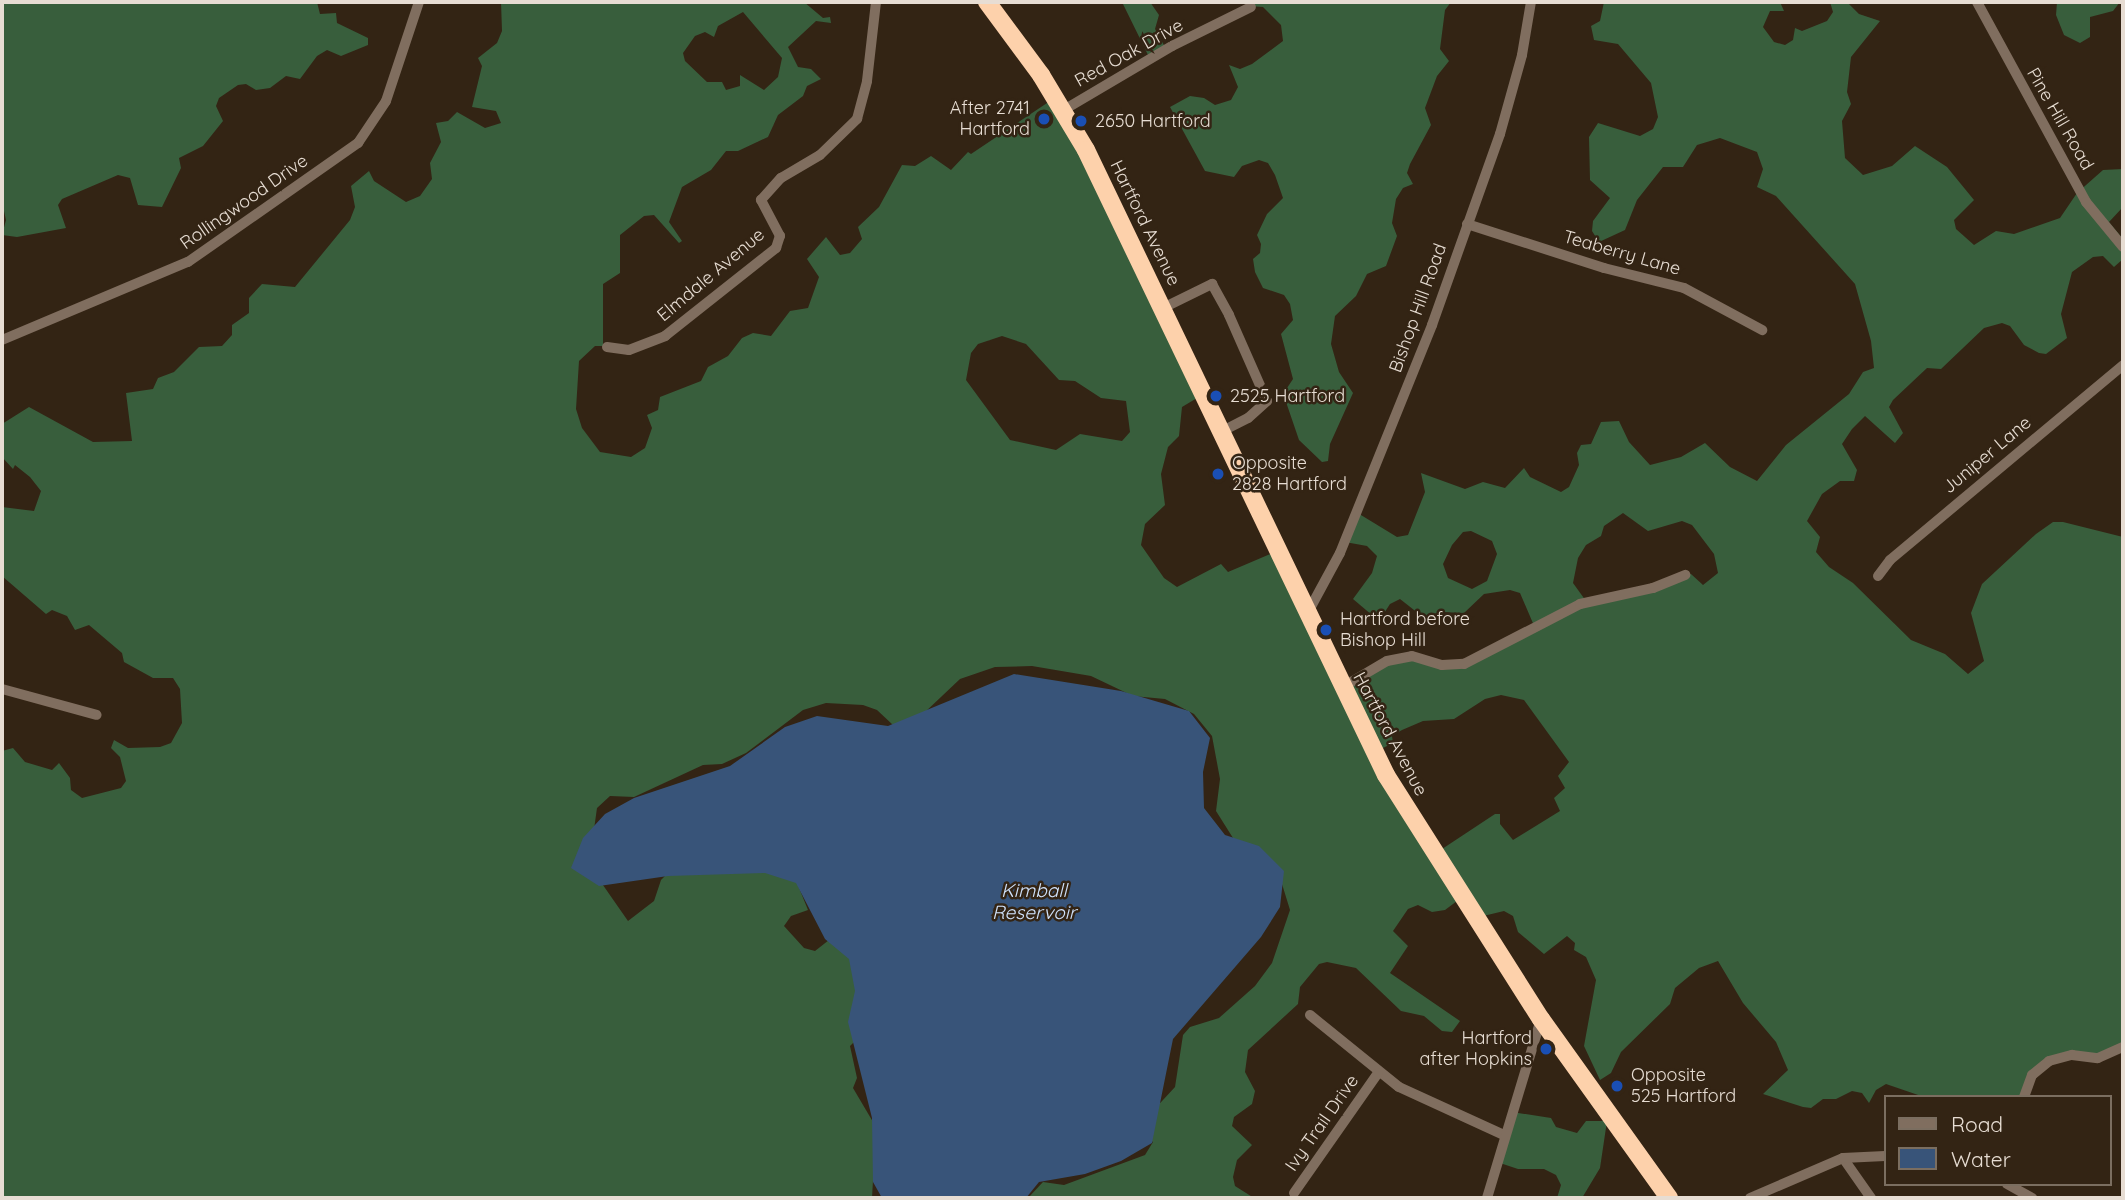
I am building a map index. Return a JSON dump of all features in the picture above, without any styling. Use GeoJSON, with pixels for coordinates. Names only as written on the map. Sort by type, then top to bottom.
{"type":"FeatureCollection","features":[{"type":"Feature","properties":{"kind":"highway","name":"Hartford Avenue"},"geometry":{"type":"LineString","coordinates":[[987,2],[1086,150],[1341,688],[1410,817],[1541,1019],[1669,1198]]}},
{"type":"Feature","properties":{"kind":"street","name":"Rollingwood Drive"},"geometry":{"type":"LineString","coordinates":[[2,340],[188,262],[345,153],[375,122],[386,101],[419,2]]}},
{"type":"Feature","properties":{"kind":"street","name":"Elmdale Avenue"},"geometry":{"type":"LineString","coordinates":[[607,347],[629,350],[666,336],[776,248],[780,236],[761,200],[781,178],[820,155],[858,119],[869,65],[876,2]]}},
{"type":"Feature","properties":{"kind":"street","name":"Bishop Hill Road"},"geometry":{"type":"LineString","coordinates":[[1307,614],[1322,593],[1376,470],[1500,134],[1522,55],[1531,2]]}},
{"type":"Feature","properties":{"kind":"street","name":"Pine Hill Road"},"geometry":{"type":"LineString","coordinates":[[1977,2],[2086,202],[2123,247]]}},
{"type":"Feature","properties":{"kind":"street","name":"Red Oak Drive"},"geometry":{"type":"LineString","coordinates":[[1062,111],[1172,46],[1251,7]]}},
{"type":"Feature","properties":{"kind":"street","name":"Teaberry Lane"},"geometry":{"type":"LineString","coordinates":[[1467,224],[1604,268],[1684,288],[1762,330]]}},
{"type":"Feature","properties":{"kind":"street"},"geometry":{"type":"LineString","coordinates":[[1163,308],[1212,284],[1229,315],[1267,401],[1248,418],[1221,432]]}},
{"type":"Feature","properties":{"kind":"street","name":"Juniper Lane"},"geometry":{"type":"LineString","coordinates":[[1878,576],[1899,552],[2123,365]]}},
{"type":"Feature","properties":{"kind":"street"},"geometry":{"type":"LineString","coordinates":[[1341,688],[1387,661],[1412,656],[1442,665],[1464,664],[1580,604],[1653,588],[1685,575]]}},
{"type":"Feature","properties":{"kind":"street"},"geometry":{"type":"LineString","coordinates":[[2,689],[97,715]]}},
{"type":"Feature","properties":{"kind":"street"},"geometry":{"type":"LineString","coordinates":[[1310,1015],[1378,1073],[1419,1098],[1504,1135]]}},
{"type":"Feature","properties":{"kind":"street"},"geometry":{"type":"LineString","coordinates":[[1487,1198],[1541,1019]]}},
{"type":"Feature","properties":{"kind":"street"},"geometry":{"type":"LineString","coordinates":[[2025,1095],[2032,1075],[2049,1061],[2072,1055],[2098,1058],[2123,1047]]}},
{"type":"Feature","properties":{"kind":"street","name":"Ivy Trail Drive"},"geometry":{"type":"LineString","coordinates":[[1294,1193],[1378,1073]]}},
{"type":"Feature","properties":{"kind":"street"},"geometry":{"type":"LineString","coordinates":[[1751,1198],[1843,1158],[1884,1156]]}},
{"type":"Feature","properties":{"kind":"street"},"geometry":{"type":"LineString","coordinates":[[1843,1158],[1871,1198]]}},
{"type":"Feature","properties":{"kind":"street"},"geometry":{"type":"LineString","coordinates":[[2011,1186],[2032,1198]]}},
{"type":"Feature","properties":{"kind":"green space"},"geometry":{"type":"Polygon","coordinates":[[[317,2],[320,14],[336,13],[337,23],[368,38],[368,45],[341,56],[327,50],[317,56],[300,79],[286,76],[270,88],[256,90],[246,84],[238,85],[219,98],[216,106],[223,121],[203,146],[179,158],[181,168],[162,207],[138,205],[130,178],[118,175],[62,199],[58,205],[66,228],[17,237],[2,235],[6,220],[2,202],[2,4],[317,2]]]}},
{"type":"Feature","properties":{"kind":"green space"},"geometry":{"type":"Polygon","coordinates":[[[501,2],[804,2],[823,18],[830,17],[831,23],[816,21],[788,47],[798,67],[811,69],[821,79],[807,86],[803,96],[778,115],[768,137],[738,151],[726,151],[711,170],[682,187],[669,222],[682,241],[679,243],[654,215],[644,216],[620,235],[620,273],[603,284],[603,346],[595,346],[579,361],[576,409],[582,428],[600,452],[631,457],[645,448],[652,428],[647,415],[658,410],[660,397],[701,381],[708,367],[728,356],[742,338],[753,333],[771,336],[790,311],[808,308],[819,277],[807,259],[826,237],[840,255],[850,253],[862,239],[858,227],[879,207],[902,165],[915,166],[931,156],[951,170],[968,152],[971,154],[1056,97],[1202,395],[1182,407],[1179,436],[1168,447],[1161,474],[1165,505],[1145,524],[1141,545],[1164,578],[1177,587],[1221,564],[1228,572],[1275,552],[1338,683],[1409,657],[1463,665],[1535,628],[1520,593],[1510,590],[1484,594],[1464,613],[1442,612],[1428,621],[1400,599],[1390,604],[1379,621],[1353,599],[1372,573],[1377,556],[1367,546],[1345,542],[1356,512],[1397,537],[1408,535],[1425,492],[1421,473],[1465,489],[1483,482],[1505,488],[1524,468],[1530,477],[1561,492],[1569,487],[1579,465],[1577,453],[1581,445],[1591,444],[1601,422],[1619,421],[1629,442],[1650,465],[1681,457],[1705,443],[1730,467],[1757,481],[1786,445],[1849,394],[1863,372],[1874,368],[1871,341],[1855,284],[1776,196],[1757,187],[1763,169],[1757,152],[1720,138],[1697,145],[1683,167],[1663,167],[1637,200],[1625,230],[1599,242],[1592,231],[1593,221],[1610,198],[1590,180],[1589,137],[1598,123],[1640,136],[1653,129],[1658,117],[1651,83],[1618,44],[1594,40],[1591,26],[1600,21],[1604,2],[1780,2],[1784,11],[1770,11],[1763,27],[1774,42],[1785,45],[1793,40],[1795,28],[1802,31],[1827,21],[1833,12],[1830,2],[1848,3],[1859,14],[1880,21],[1851,57],[1847,92],[1851,104],[1842,121],[1845,158],[1863,175],[1892,166],[1915,146],[1947,167],[1974,200],[1954,220],[1956,229],[1974,245],[1996,231],[2014,234],[2060,218],[2077,193],[2103,170],[2123,169],[2123,207],[2109,222],[2123,239],[2123,259],[2114,267],[2103,256],[2093,257],[2072,272],[2061,314],[2067,338],[2046,354],[2039,353],[2024,345],[2010,326],[2002,323],[1984,328],[1941,369],[1927,368],[1889,407],[1903,433],[1895,443],[1865,416],[1852,429],[1842,444],[1857,470],[1854,481],[1840,481],[1822,494],[1807,521],[1820,537],[1816,552],[1829,567],[1853,583],[1911,640],[1945,654],[1968,674],[1984,661],[1971,613],[1982,584],[2036,534],[2053,522],[2063,522],[2123,537],[2123,1046],[2112,1053],[2051,1062],[2037,1074],[2028,1095],[1918,1095],[1886,1084],[1876,1090],[1869,1103],[1862,1093],[1852,1091],[1836,1099],[1823,1099],[1811,1108],[1803,1107],[1763,1094],[1788,1070],[1776,1042],[1743,1003],[1718,961],[1699,968],[1675,988],[1670,1004],[1621,1052],[1611,1073],[1600,1080],[1584,1046],[1596,980],[1586,957],[1574,950],[1575,943],[1567,936],[1544,954],[1518,932],[1513,916],[1504,911],[1475,918],[1461,898],[1445,910],[1432,912],[1418,905],[1408,909],[1393,931],[1408,946],[1390,973],[1460,1021],[1452,1032],[1442,1031],[1424,1016],[1401,1011],[1356,968],[1327,962],[1319,964],[1300,987],[1298,1004],[1248,1050],[1245,1072],[1255,1091],[1252,1104],[1234,1117],[1232,1126],[1252,1145],[1237,1160],[1233,1177],[1235,1186],[1254,1198],[1028,1198],[1043,1182],[1064,1185],[1145,1155],[1153,1142],[1147,1138],[1150,1114],[1175,1087],[1183,1035],[1190,1027],[1219,1018],[1255,986],[1272,963],[1290,910],[1278,871],[1233,838],[1216,811],[1220,779],[1212,736],[1194,714],[1165,699],[1133,696],[1091,676],[1032,666],[995,667],[960,679],[923,714],[904,724],[893,725],[877,710],[863,705],[826,703],[803,710],[746,753],[722,764],[703,765],[634,797],[610,796],[597,808],[589,865],[628,921],[654,901],[661,880],[692,849],[787,858],[808,910],[791,916],[784,926],[804,948],[815,951],[843,929],[853,941],[859,1037],[850,1046],[857,1078],[853,1088],[876,1127],[872,1198],[2,1198],[2,751],[13,748],[25,762],[52,770],[59,763],[70,778],[71,790],[82,798],[121,788],[126,781],[120,757],[111,748],[114,740],[128,748],[160,747],[171,743],[182,723],[180,689],[173,678],[153,678],[124,662],[122,653],[89,625],[75,630],[67,616],[52,610],[46,614],[2,576],[2,507],[34,511],[41,491],[30,477],[15,465],[13,469],[2,457],[2,424],[29,407],[93,442],[132,441],[126,393],[153,389],[158,378],[174,372],[199,347],[222,346],[232,335],[232,325],[249,313],[249,298],[262,284],[295,287],[350,220],[355,207],[351,186],[369,171],[374,181],[406,202],[420,196],[432,179],[430,163],[441,142],[436,123],[448,121],[457,112],[485,128],[501,123],[496,111],[472,107],[482,66],[478,58],[497,43],[502,31],[501,2]],[[743,12],[718,26],[714,37],[705,32],[695,36],[683,53],[685,61],[707,82],[722,82],[726,90],[740,86],[740,75],[764,90],[778,77],[782,58],[743,12]],[[1002,336],[978,344],[971,353],[966,380],[1010,440],[1056,450],[1080,434],[1122,441],[1130,432],[1126,401],[1101,398],[1075,381],[1059,380],[1026,344],[1002,336]],[[1623,513],[1604,526],[1601,536],[1586,545],[1578,558],[1573,583],[1586,601],[1691,574],[1703,585],[1718,573],[1714,554],[1692,525],[1682,521],[1648,531],[1623,513]],[[1471,531],[1463,532],[1452,545],[1443,564],[1448,578],[1472,589],[1487,581],[1497,554],[1492,541],[1471,531]],[[1501,695],[1485,699],[1454,719],[1423,721],[1402,730],[1392,736],[1393,743],[1375,752],[1433,855],[1495,814],[1500,814],[1500,824],[1513,840],[1560,811],[1554,798],[1565,788],[1558,776],[1569,762],[1524,700],[1501,695]]]}},
{"type":"Feature","properties":{"kind":"green space"},"geometry":{"type":"Polygon","coordinates":[[[1122,2],[1150,2],[1159,15],[1155,29],[1165,47],[1150,59],[1122,2]]]}},
{"type":"Feature","properties":{"kind":"green space"},"geometry":{"type":"Polygon","coordinates":[[[1250,2],[1451,2],[1445,10],[1440,49],[1449,61],[1437,76],[1425,108],[1431,125],[1407,173],[1413,184],[1403,188],[1396,199],[1392,223],[1397,236],[1386,266],[1367,274],[1356,296],[1335,316],[1331,344],[1339,372],[1353,393],[1330,444],[1328,461],[1322,462],[1299,440],[1286,402],[1285,391],[1293,379],[1281,334],[1293,320],[1290,304],[1284,295],[1263,288],[1255,272],[1253,259],[1260,253],[1261,244],[1257,235],[1267,214],[1283,198],[1275,175],[1268,163],[1259,160],[1242,166],[1234,177],[1205,171],[1170,107],[1190,96],[1204,98],[1215,105],[1231,100],[1238,87],[1229,65],[1240,69],[1252,64],[1283,41],[1281,25],[1263,7],[1249,6],[1250,2]]]}},
{"type":"Feature","properties":{"kind":"green space"},"geometry":{"type":"Polygon","coordinates":[[[2057,2],[2120,2],[2113,11],[2090,17],[2090,37],[2080,43],[2064,35],[2056,15],[2057,2]]]}},
{"type":"Feature","properties":{"kind":"green space"},"geometry":{"type":"Polygon","coordinates":[[[1512,1112],[1551,1118],[1556,1127],[1577,1133],[1586,1121],[1607,1121],[1600,1168],[1582,1198],[1557,1198],[1561,1185],[1556,1175],[1544,1169],[1518,1169],[1497,1162],[1512,1112]]]}},
{"type":"Feature","properties":{"kind":"water","name":"Kimball Reservoir"},"geometry":{"type":"Polygon","coordinates":[[[1014,674],[1121,691],[1189,711],[1210,738],[1203,772],[1204,808],[1225,835],[1259,846],[1284,871],[1280,907],[1261,937],[1173,1039],[1152,1143],[1121,1161],[1085,1174],[1039,1182],[1026,1198],[882,1198],[873,1182],[872,1118],[848,1022],[855,991],[849,959],[825,939],[796,883],[765,873],[668,876],[599,886],[571,868],[583,838],[605,814],[634,798],[730,766],[785,727],[817,716],[888,726],[1014,674]]]}},
{"type":"Feature","properties":{"kind":"place","name":"After 2741 Hartford"},"geometry":{"type":"Point","coordinates":[1044,119]}},
{"type":"Feature","properties":{"kind":"place","name":"2650 Hartford"},"geometry":{"type":"Point","coordinates":[1081,121]}},
{"type":"Feature","properties":{"kind":"place","name":"2525 Hartford"},"geometry":{"type":"Point","coordinates":[1216,396]}},
{"type":"Feature","properties":{"kind":"place","name":"Opposite 2828 Hartford"},"geometry":{"type":"Point","coordinates":[1218,474]}},
{"type":"Feature","properties":{"kind":"place","name":"Hartford before Bishop Hill"},"geometry":{"type":"Point","coordinates":[1326,630]}},
{"type":"Feature","properties":{"kind":"place","name":"Hartford after Hopkins"},"geometry":{"type":"Point","coordinates":[1546,1049]}},
{"type":"Feature","properties":{"kind":"place","name":"Opposite 525 Hartford"},"geometry":{"type":"Point","coordinates":[1617,1086]}}]}
